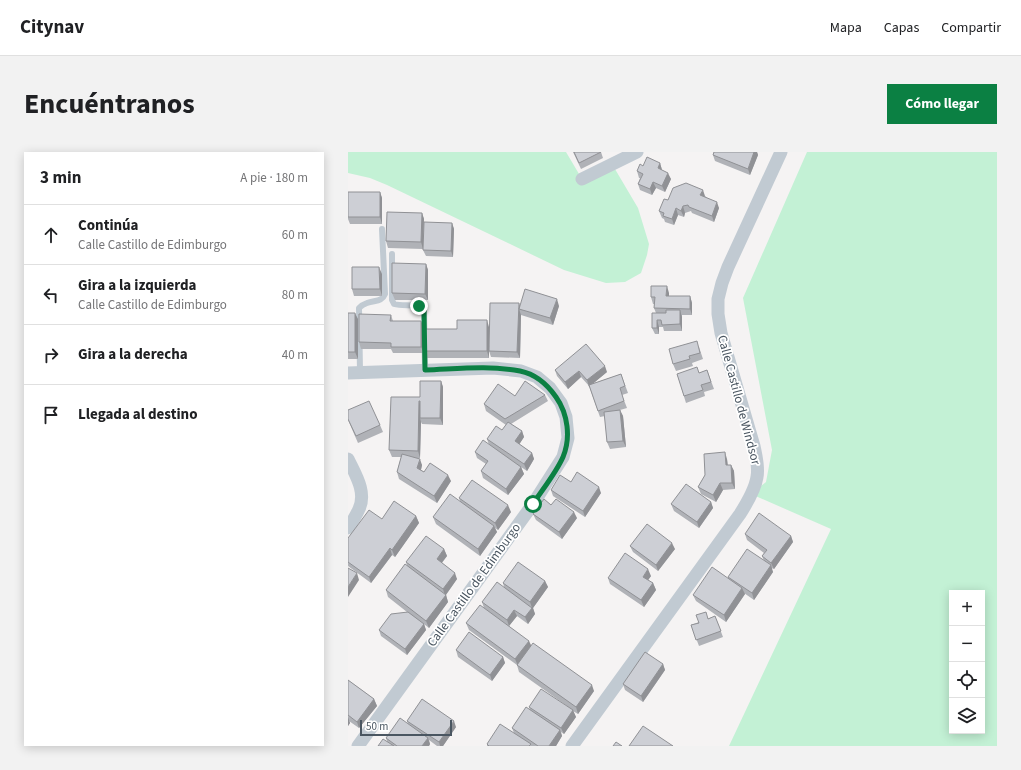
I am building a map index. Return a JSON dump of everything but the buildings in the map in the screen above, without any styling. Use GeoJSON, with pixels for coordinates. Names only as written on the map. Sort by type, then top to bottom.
{"type":"FeatureCollection","features":[{"type":"Feature","properties":{"kind":"street"},"geometry":{"type":"LineString","coordinates":[[582,179],[638,152]]}},
{"type":"Feature","properties":{"kind":"street","name":"Calle Castillo de Windsor"},"geometry":{"type":"LineString","coordinates":[[572,746],[740,514],[758,477],[758,462],[754,446],[721,333],[718,314],[718,299],[728,267],[781,152]]}},
{"type":"Feature","properties":{"kind":"street","name":"Calle Castillo de Edimburgo"},"geometry":{"type":"LineString","coordinates":[[354,372],[493,368],[521,371],[537,377],[550,388],[560,403],[566,417],[568,438],[563,457],[533,504],[358,746]]}},
{"type":"Feature","properties":{"kind":"street"},"geometry":{"type":"LineString","coordinates":[[348,459],[359,481],[362,495],[360,508],[348,528]]}},
{"type":"Feature","properties":{"kind":"lane"},"geometry":{"type":"LineString","coordinates":[[354,372],[359,308],[367,303],[380,300],[385,294],[382,229]]}},
{"type":"Feature","properties":{"kind":"lane"},"geometry":{"type":"LineString","coordinates":[[392,254],[392,300],[394,304],[400,306],[419,306],[424,309],[425,370]]}},
{"type":"Feature","properties":{"kind":"green space"},"geometry":{"type":"Polygon","coordinates":[[[348,152],[566,152],[582,179],[612,164],[638,208],[649,244],[641,273],[625,282],[606,283],[564,270],[387,185],[370,178],[348,173],[348,152]]]}},
{"type":"Feature","properties":{"kind":"green space"},"geometry":{"type":"Polygon","coordinates":[[[807,152],[997,152],[997,746],[729,746],[831,529],[751,494],[766,482],[772,450],[743,298],[807,152]]]}},
{"type":"Feature","properties":{"kind":"route"},"geometry":{"type":"LineString","coordinates":[[419,306],[424,309],[425,370],[493,368],[521,371],[537,377],[550,388],[560,403],[566,417],[568,438],[563,457],[533,504]]}}]}
